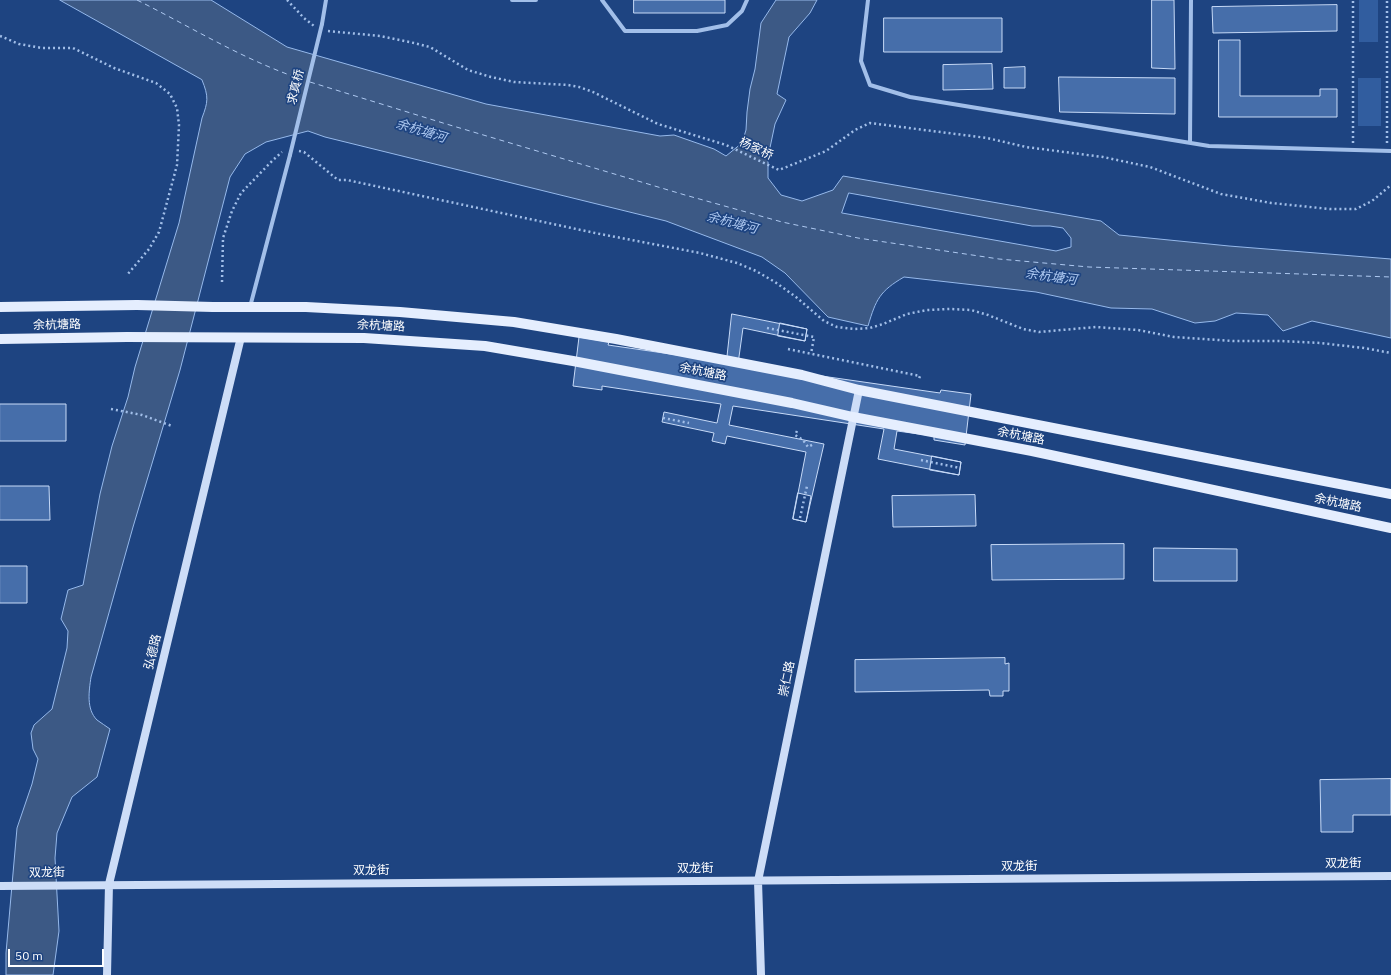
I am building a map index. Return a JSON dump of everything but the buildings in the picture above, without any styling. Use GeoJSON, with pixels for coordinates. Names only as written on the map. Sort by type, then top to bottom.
{"type":"FeatureCollection","features":[{"type":"Feature","properties":{"kind":"main road","name":"余杭塘路"},"geometry":{"type":"LineString","coordinates":[[0,307],[137,305],[213,308],[306,307],[400,312],[514,322],[616,339],[802,375],[859,390],[1390,492]]}},
{"type":"Feature","properties":{"kind":"main road","name":"余杭塘路"},"geometry":{"type":"LineString","coordinates":[[0,339],[127,337],[364,338],[485,346],[573,360],[792,403],[853,417],[1032,451],[1391,528]]}},
{"type":"Feature","properties":{"kind":"street","name":"求真桥"},"geometry":{"type":"LineString","coordinates":[[250,308],[290,155],[326,0]]}},
{"type":"Feature","properties":{"kind":"street"},"geometry":{"type":"LineString","coordinates":[[512,0],[536,0]]}},
{"type":"Feature","properties":{"kind":"street"},"geometry":{"type":"LineString","coordinates":[[602,0],[625,31],[697,31],[727,25],[742,11],[747,0]]}},
{"type":"Feature","properties":{"kind":"street"},"geometry":{"type":"LineString","coordinates":[[868,0],[860,61],[870,85],[910,98],[1209,146],[1389,151]]}},
{"type":"Feature","properties":{"kind":"street"},"geometry":{"type":"LineString","coordinates":[[1190,143],[1191,0]]}},
{"type":"Feature","properties":{"kind":"street","name":"弘德路"},"geometry":{"type":"LineString","coordinates":[[107,975],[109,884],[242,337]]}},
{"type":"Feature","properties":{"kind":"street","name":"崇仁路"},"geometry":{"type":"LineString","coordinates":[[761,975],[758,881],[859,390]]}},
{"type":"Feature","properties":{"kind":"street","name":"双龙街"},"geometry":{"type":"LineString","coordinates":[[0,886],[109,884],[1391,876]]}},
{"type":"Feature","properties":{"kind":"path"},"geometry":{"type":"LineString","coordinates":[[287,0],[314,26],[321,26]]}},
{"type":"Feature","properties":{"kind":"path"},"geometry":{"type":"LineString","coordinates":[[1352,150],[1353,0]]}},
{"type":"Feature","properties":{"kind":"path"},"geometry":{"type":"LineString","coordinates":[[1387,0],[1389,151]]}},
{"type":"Feature","properties":{"kind":"path","name":"杨家桥"},"geometry":{"type":"LineString","coordinates":[[326,31],[380,36],[414,42],[430,47],[468,70],[499,79],[514,82],[579,87],[658,124],[726,145],[779,170],[826,150],[855,130],[870,123],[987,138],[1026,147],[1103,157],[1150,168],[1221,194],[1271,203],[1330,210],[1356,209],[1372,201],[1391,185]]}},
{"type":"Feature","properties":{"kind":"path"},"geometry":{"type":"LineString","coordinates":[[0,36],[19,44],[42,48],[73,48],[114,68],[156,83],[170,94],[177,108],[179,125],[177,165],[159,232],[149,248],[127,275]]}},
{"type":"Feature","properties":{"kind":"path"},"geometry":{"type":"LineString","coordinates":[[222,282],[223,238],[232,211],[241,193],[284,150]]}},
{"type":"Feature","properties":{"kind":"path"},"geometry":{"type":"LineString","coordinates":[[297,151],[304,152],[338,180],[347,180],[595,233],[700,252],[737,263],[756,271],[775,282],[796,297],[824,321],[837,327],[855,329],[870,328],[907,314],[927,310],[950,309],[971,310],[1023,329],[1039,332],[1096,327],[1138,330],[1174,337],[1233,341],[1320,343],[1391,353]]}},
{"type":"Feature","properties":{"kind":"path"},"geometry":{"type":"LineString","coordinates":[[767,328],[814,337],[811,355]]}},
{"type":"Feature","properties":{"kind":"path"},"geometry":{"type":"LineString","coordinates":[[788,349],[811,355],[920,376],[919,379]]}},
{"type":"Feature","properties":{"kind":"path"},"geometry":{"type":"LineString","coordinates":[[111,409],[142,415],[172,426]]}},
{"type":"Feature","properties":{"kind":"path"},"geometry":{"type":"LineString","coordinates":[[663,418],[689,423]]}},
{"type":"Feature","properties":{"kind":"path"},"geometry":{"type":"LineString","coordinates":[[797,431],[795,435],[803,440],[808,447],[814,444]]}},
{"type":"Feature","properties":{"kind":"path"},"geometry":{"type":"LineString","coordinates":[[921,460],[960,468]]}},
{"type":"Feature","properties":{"kind":"path"},"geometry":{"type":"LineString","coordinates":[[800,518],[807,486]]}},
{"type":"Feature","properties":{"kind":"shaded area"},"geometry":{"type":"Polygon","coordinates":[[[1359,0],[1378,0],[1378,42],[1359,42],[1359,0]]]}},
{"type":"Feature","properties":{"kind":"shaded area"},"geometry":{"type":"Polygon","coordinates":[[[1358,78],[1381,78],[1381,126],[1358,126],[1358,78]]]}},
{"type":"Feature","properties":{"kind":"water","name":"余杭塘河"},"geometry":{"type":"Polygon","coordinates":[[[60,0],[211,0],[287,47],[486,104],[660,136],[674,135],[714,149],[726,156],[742,143],[746,130],[750,89],[755,69],[761,23],[776,0],[817,0],[810,13],[789,37],[777,94],[786,100],[775,124],[768,157],[768,178],[781,195],[802,201],[833,190],[843,176],[1101,221],[1119,235],[1229,246],[1391,259],[1391,338],[1312,321],[1283,331],[1268,315],[1236,313],[1215,321],[1195,323],[1152,309],[1111,308],[1036,292],[904,277],[889,287],[880,297],[868,326],[828,317],[785,273],[762,257],[666,221],[325,137],[308,131],[266,142],[245,154],[230,177],[180,370],[133,527],[91,677],[89,700],[91,711],[97,720],[110,729],[97,777],[72,797],[57,833],[55,858],[59,931],[53,975],[6,975],[6,953],[17,828],[32,784],[38,759],[33,749],[31,733],[34,725],[52,709],[67,648],[68,631],[61,619],[68,590],[83,585],[100,494],[112,446],[128,397],[135,367],[179,223],[202,118],[206,108],[207,95],[202,80],[60,0]],[[849,193],[842,213],[1056,251],[1071,247],[1071,238],[1063,228],[1032,226],[849,193]]]}},
{"type":"Feature","properties":{"kind":"ferry route"},"geometry":{"type":"LineString","coordinates":[[137,0],[220,44],[263,64],[307,81]]}},
{"type":"Feature","properties":{"kind":"ferry route"},"geometry":{"type":"LineString","coordinates":[[310,82],[685,195],[782,222],[858,238],[999,259],[1089,267],[1391,277]]}}]}
